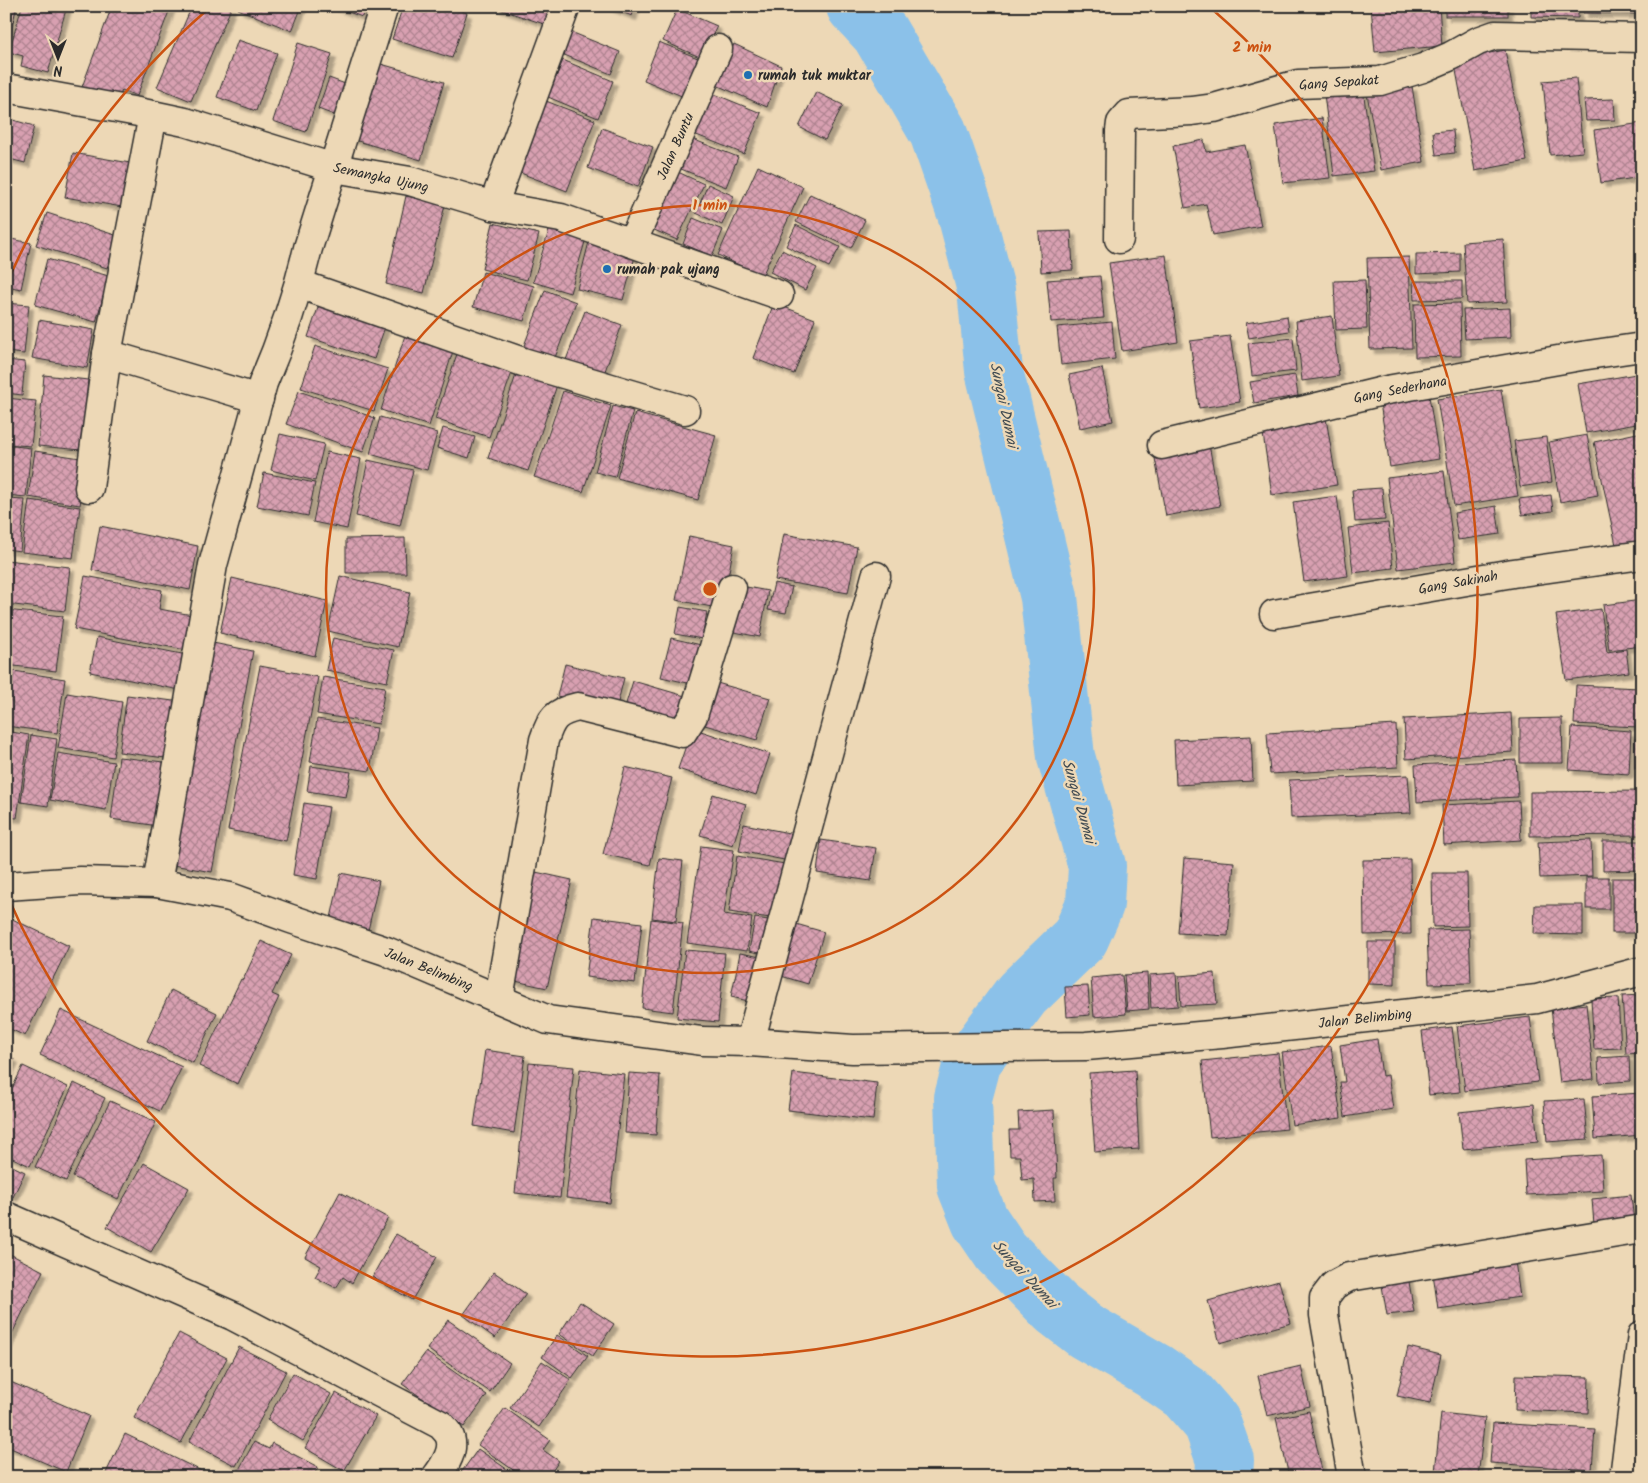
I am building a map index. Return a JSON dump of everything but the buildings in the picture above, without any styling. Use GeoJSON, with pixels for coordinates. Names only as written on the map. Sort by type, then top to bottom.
{"type":"FeatureCollection","features":[{"type":"Feature","properties":{"kind":"street"},"geometry":{"type":"LineString","coordinates":[[157,883],[213,565],[258,399],[299,284],[308,248],[384,6]]}},
{"type":"Feature","properties":{"kind":"street"},"geometry":{"type":"LineString","coordinates":[[493,206],[566,6]]}},
{"type":"Feature","properties":{"kind":"street","name":"Gang Sepakat"},"geometry":{"type":"LineString","coordinates":[[1119,238],[1120,131],[1121,124],[1129,114],[1214,108],[1298,84],[1380,80],[1423,68],[1451,56],[1478,41],[1495,36],[1642,38]]}},
{"type":"Feature","properties":{"kind":"street","name":"Jalan Buntu"},"geometry":{"type":"LineString","coordinates":[[632,243],[718,49]]}},
{"type":"Feature","properties":{"kind":"street","name":"Semangka Ujung"},"geometry":{"type":"LineString","coordinates":[[6,88],[185,122],[334,168],[410,181],[493,206],[561,218],[779,295]]}},
{"type":"Feature","properties":{"kind":"street"},"geometry":{"type":"LineString","coordinates":[[89,488],[107,354],[153,115]]}},
{"type":"Feature","properties":{"kind":"street"},"geometry":{"type":"LineString","coordinates":[[299,284],[523,362],[685,410]]}},
{"type":"Feature","properties":{"kind":"street","name":"Gang Sederhana"},"geometry":{"type":"LineString","coordinates":[[1162,445],[1386,390],[1571,357],[1642,348]]}},
{"type":"Feature","properties":{"kind":"street"},"geometry":{"type":"LineString","coordinates":[[107,354],[258,399]]}},
{"type":"Feature","properties":{"kind":"street","name":"Gang Sakinah"},"geometry":{"type":"LineString","coordinates":[[1274,614],[1513,573],[1642,555]]}},
{"type":"Feature","properties":{"kind":"street"},"geometry":{"type":"LineString","coordinates":[[750,1042],[876,576]]}},
{"type":"Feature","properties":{"kind":"street"},"geometry":{"type":"LineString","coordinates":[[499,998],[544,740],[550,722],[563,710],[578,707],[682,733],[693,716],[732,588]]}},
{"type":"Feature","properties":{"kind":"street","name":"Jalan Belimbing"},"geometry":{"type":"LineString","coordinates":[[6,886],[80,881],[157,883],[230,897],[386,951],[548,1020],[702,1041],[750,1042],[853,1049],[1086,1046],[1222,1034],[1537,999],[1642,971]]}},
{"type":"Feature","properties":{"kind":"street"},"geometry":{"type":"LineString","coordinates":[[6,1216],[233,1316],[441,1425],[450,1435],[451,1451],[444,1467],[436,1477]]}},
{"type":"Feature","properties":{"kind":"street"},"geometry":{"type":"LineString","coordinates":[[1352,1477],[1324,1315],[1324,1298],[1334,1285],[1349,1277],[1642,1229]]}},
{"type":"Feature","properties":{"kind":"street"},"geometry":{"type":"LineString","coordinates":[[1624,1477],[1642,1336]]}},
{"type":"Feature","properties":{"kind":"waterway","name":"Sungai Dumai"},"geometry":{"type":"LineString","coordinates":[[855,6],[880,33],[938,132],[966,213],[986,290],[994,371],[1049,597],[1066,757],[1097,866],[1095,904],[1080,938],[1022,994],[973,1060],[963,1098],[966,1186],[980,1221],[1001,1252],[1056,1308],[1087,1332],[1154,1371],[1186,1393],[1212,1423],[1225,1460],[1224,1477]]}},
{"type":"Feature","properties":{"kind":"place","name":"rumah tuk muktar"},"geometry":{"type":"Point","coordinates":[748,75]}},
{"type":"Feature","properties":{"kind":"place","name":"rumah pak ujang"},"geometry":{"type":"Point","coordinates":[607,269]}}]}
